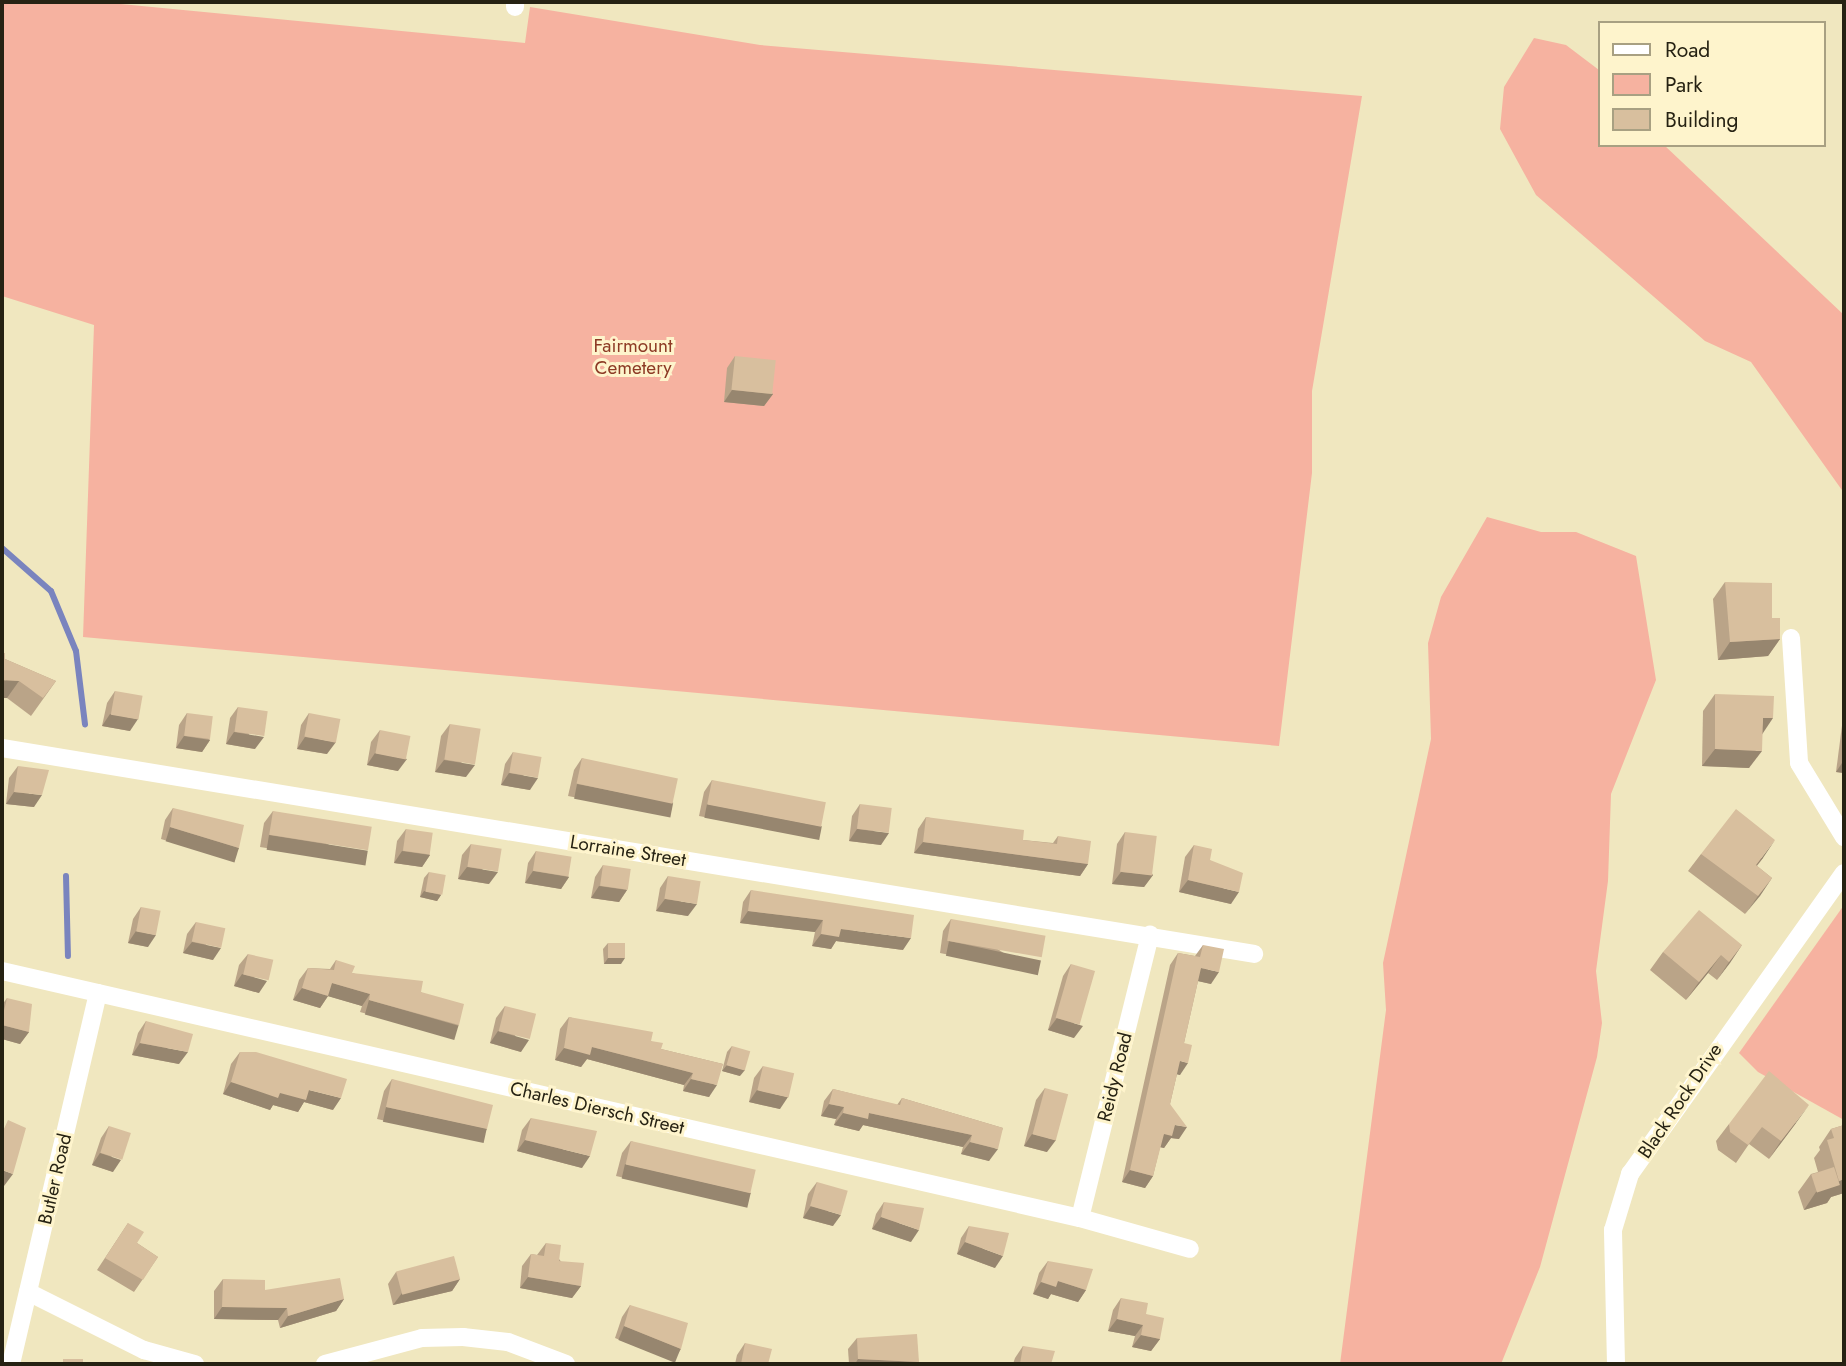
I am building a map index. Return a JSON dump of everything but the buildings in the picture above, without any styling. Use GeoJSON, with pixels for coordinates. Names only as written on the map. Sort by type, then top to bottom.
{"type":"FeatureCollection","features":[{"type":"Feature","properties":{"kind":"street"},"geometry":{"type":"LineString","coordinates":[[1791,638],[1799,763],[1844,837]]}},
{"type":"Feature","properties":{"kind":"street","name":"Lorraine Street"},"geometry":{"type":"LineString","coordinates":[[2,748],[1254,954]]}},
{"type":"Feature","properties":{"kind":"street","name":"Black Rock Drive"},"geometry":{"type":"LineString","coordinates":[[1616,1364],[1613,1230],[1630,1174],[1844,873]]}},
{"type":"Feature","properties":{"kind":"street","name":"Reidy Road"},"geometry":{"type":"LineString","coordinates":[[1080,1218],[1150,935]]}},
{"type":"Feature","properties":{"kind":"street","name":"Charles Diersch Street"},"geometry":{"type":"LineString","coordinates":[[2,971],[1080,1218],[1190,1249]]}},
{"type":"Feature","properties":{"kind":"street","name":"Butler Road"},"geometry":{"type":"LineString","coordinates":[[11,1364],[98,993]]}},
{"type":"Feature","properties":{"kind":"street"},"geometry":{"type":"LineString","coordinates":[[28,1292],[144,1350],[195,1364]]}},
{"type":"Feature","properties":{"kind":"street"},"geometry":{"type":"LineString","coordinates":[[325,1364],[422,1338],[463,1337],[508,1342],[566,1364]]}},
{"type":"Feature","properties":{"kind":"green space","name":"Fairmount Cemetery"},"geometry":{"type":"Polygon","coordinates":[[[2,2],[100,2],[525,43],[530,7],[760,45],[1362,96],[1312,391],[1312,473],[1279,746],[83,637],[94,325],[2,296],[2,2]]]}},
{"type":"Feature","properties":{"kind":"green space"},"geometry":{"type":"Polygon","coordinates":[[[1534,38],[1566,45],[1598,69],[1598,147],[1666,147],[1844,315],[1844,493],[1751,362],[1705,341],[1536,195],[1500,129],[1504,87],[1534,38]]]}},
{"type":"Feature","properties":{"kind":"green space"},"geometry":{"type":"Polygon","coordinates":[[[1487,517],[1541,532],[1576,532],[1636,556],[1656,680],[1611,794],[1608,881],[1596,971],[1602,1023],[1597,1057],[1540,1267],[1501,1364],[1340,1364],[1386,1010],[1383,963],[1431,739],[1428,643],[1441,597],[1487,517]]]}},
{"type":"Feature","properties":{"kind":"green space"},"geometry":{"type":"Polygon","coordinates":[[[1844,905],[1844,1120],[1758,1072],[1739,1053],[1844,905]]]}},
{"type":"Feature","properties":{"kind":"waterway"},"geometry":{"type":"LineString","coordinates":[[2,548],[51,591],[76,651],[85,724]]}},
{"type":"Feature","properties":{"kind":"waterway"},"geometry":{"type":"LineString","coordinates":[[66,876],[68,956]]}}]}
